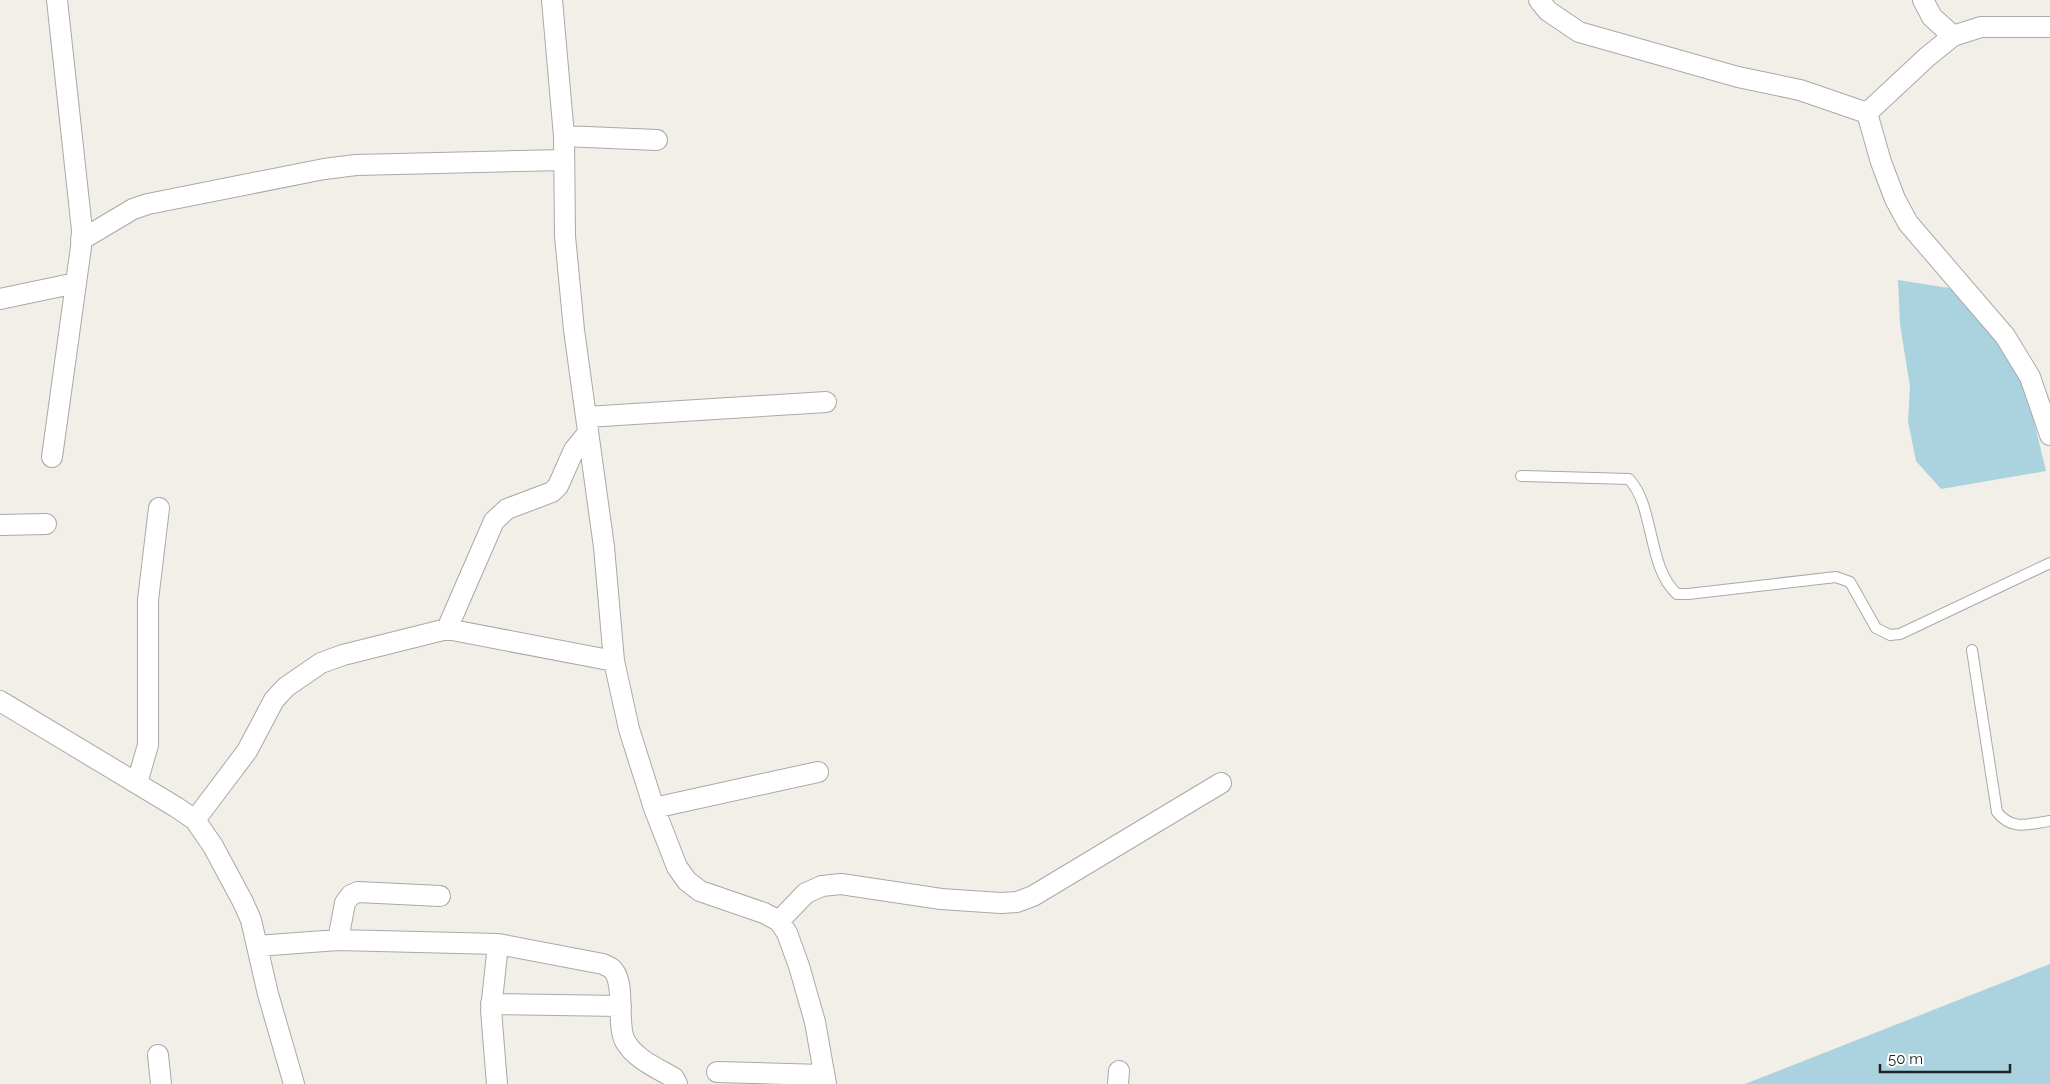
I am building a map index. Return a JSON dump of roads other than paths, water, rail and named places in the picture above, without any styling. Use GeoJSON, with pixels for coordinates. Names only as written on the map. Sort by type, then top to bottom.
{"type":"FeatureCollection","features":[{"type":"Feature","properties":{"kind":"street"},"geometry":{"type":"LineString","coordinates":[[52,457],[81,240],[81,210],[57,0]]}},
{"type":"Feature","properties":{"kind":"street"},"geometry":{"type":"LineString","coordinates":[[552,0],[564,136],[565,236],[574,330],[604,546],[614,661],[630,729],[654,808],[677,867],[687,881],[700,891],[764,913],[779,921],[787,933],[799,966],[815,1022],[825,1079],[717,1072]]}},
{"type":"Feature","properties":{"kind":"street"},"geometry":{"type":"LineString","coordinates":[[1539,0],[1548,11],[1579,32],[1738,76],[1800,90],[1867,113]]}},
{"type":"Feature","properties":{"kind":"street"},"geometry":{"type":"LineString","coordinates":[[1924,0],[1932,17],[1953,36]]}},
{"type":"Feature","properties":{"kind":"street"},"geometry":{"type":"LineString","coordinates":[[1867,113],[1927,56],[1953,36],[1981,27],[2050,27]]}},
{"type":"Feature","properties":{"kind":"street"},"geometry":{"type":"LineString","coordinates":[[1867,113],[1881,162],[1895,199],[1908,223],[2006,336],[2030,377],[2050,435]]}},
{"type":"Feature","properties":{"kind":"street"},"geometry":{"type":"LineString","coordinates":[[564,136],[657,140]]}},
{"type":"Feature","properties":{"kind":"street"},"geometry":{"type":"LineString","coordinates":[[81,240],[133,209],[148,204],[324,169],[356,165],[564,160]]}},
{"type":"Feature","properties":{"kind":"street"},"geometry":{"type":"LineString","coordinates":[[0,299],[76,283]]}},
{"type":"Feature","properties":{"kind":"street"},"geometry":{"type":"LineString","coordinates":[[587,425],[826,402]]}},
{"type":"Feature","properties":{"kind":"street"},"geometry":{"type":"LineString","coordinates":[[447,629],[494,521],[507,509],[552,492],[558,486],[587,425]]}},
{"type":"Feature","properties":{"kind":"street"},"geometry":{"type":"LineString","coordinates":[[137,784],[148,745],[148,600],[159,508]]}},
{"type":"Feature","properties":{"kind":"street"},"geometry":{"type":"LineString","coordinates":[[0,525],[46,524]]}},
{"type":"Feature","properties":{"kind":"street"},"geometry":{"type":"LineString","coordinates":[[195,820],[247,751],[274,700],[286,687],[321,664],[343,656],[447,629],[614,661]]}},
{"type":"Feature","properties":{"kind":"street"},"geometry":{"type":"LineString","coordinates":[[0,701],[195,820],[213,846],[244,902],[251,920],[294,1084]]}},
{"type":"Feature","properties":{"kind":"street"},"geometry":{"type":"LineString","coordinates":[[654,808],[818,772]]}},
{"type":"Feature","properties":{"kind":"street"},"geometry":{"type":"LineString","coordinates":[[779,921],[806,893],[822,886],[841,884],[941,899],[1001,904],[1017,902],[1033,896],[1221,783]]}},
{"type":"Feature","properties":{"kind":"street"},"geometry":{"type":"LineString","coordinates":[[338,940],[345,904],[351,895],[358,892],[440,896]]}},
{"type":"Feature","properties":{"kind":"street"},"geometry":{"type":"LineString","coordinates":[[257,946],[338,940],[498,944],[603,964],[613,969],[618,977],[624,1039],[637,1055],[674,1078],[678,1084]]}},
{"type":"Feature","properties":{"kind":"street"},"geometry":{"type":"LineString","coordinates":[[497,1084],[491,1004],[498,944]]}},
{"type":"Feature","properties":{"kind":"street"},"geometry":{"type":"LineString","coordinates":[[491,1004],[621,1006]]}},
{"type":"Feature","properties":{"kind":"street"},"geometry":{"type":"LineString","coordinates":[[158,1055],[161,1084]]}},
{"type":"Feature","properties":{"kind":"lane"},"geometry":{"type":"LineString","coordinates":[[1521,476],[1629,479],[1638,494],[1665,579],[1677,594],[1836,577],[1850,582],[1876,628],[1890,635],[1900,634],[2050,563]]}},
{"type":"Feature","properties":{"kind":"lane"},"geometry":{"type":"LineString","coordinates":[[1972,650],[1997,812],[2003,820],[2014,825],[2050,821]]}},
{"type":"Feature","properties":{"kind":"water"},"geometry":{"type":"Polygon","coordinates":[[[1898,280],[1962,290],[2021,368],[2046,471],[1941,489],[1916,461],[1908,421],[1910,387],[1900,324],[1898,280]]]}},
{"type":"Feature","properties":{"kind":"water"},"geometry":{"type":"Polygon","coordinates":[[[2050,964],[2050,1084],[1745,1084],[2050,964]]]}}]}
